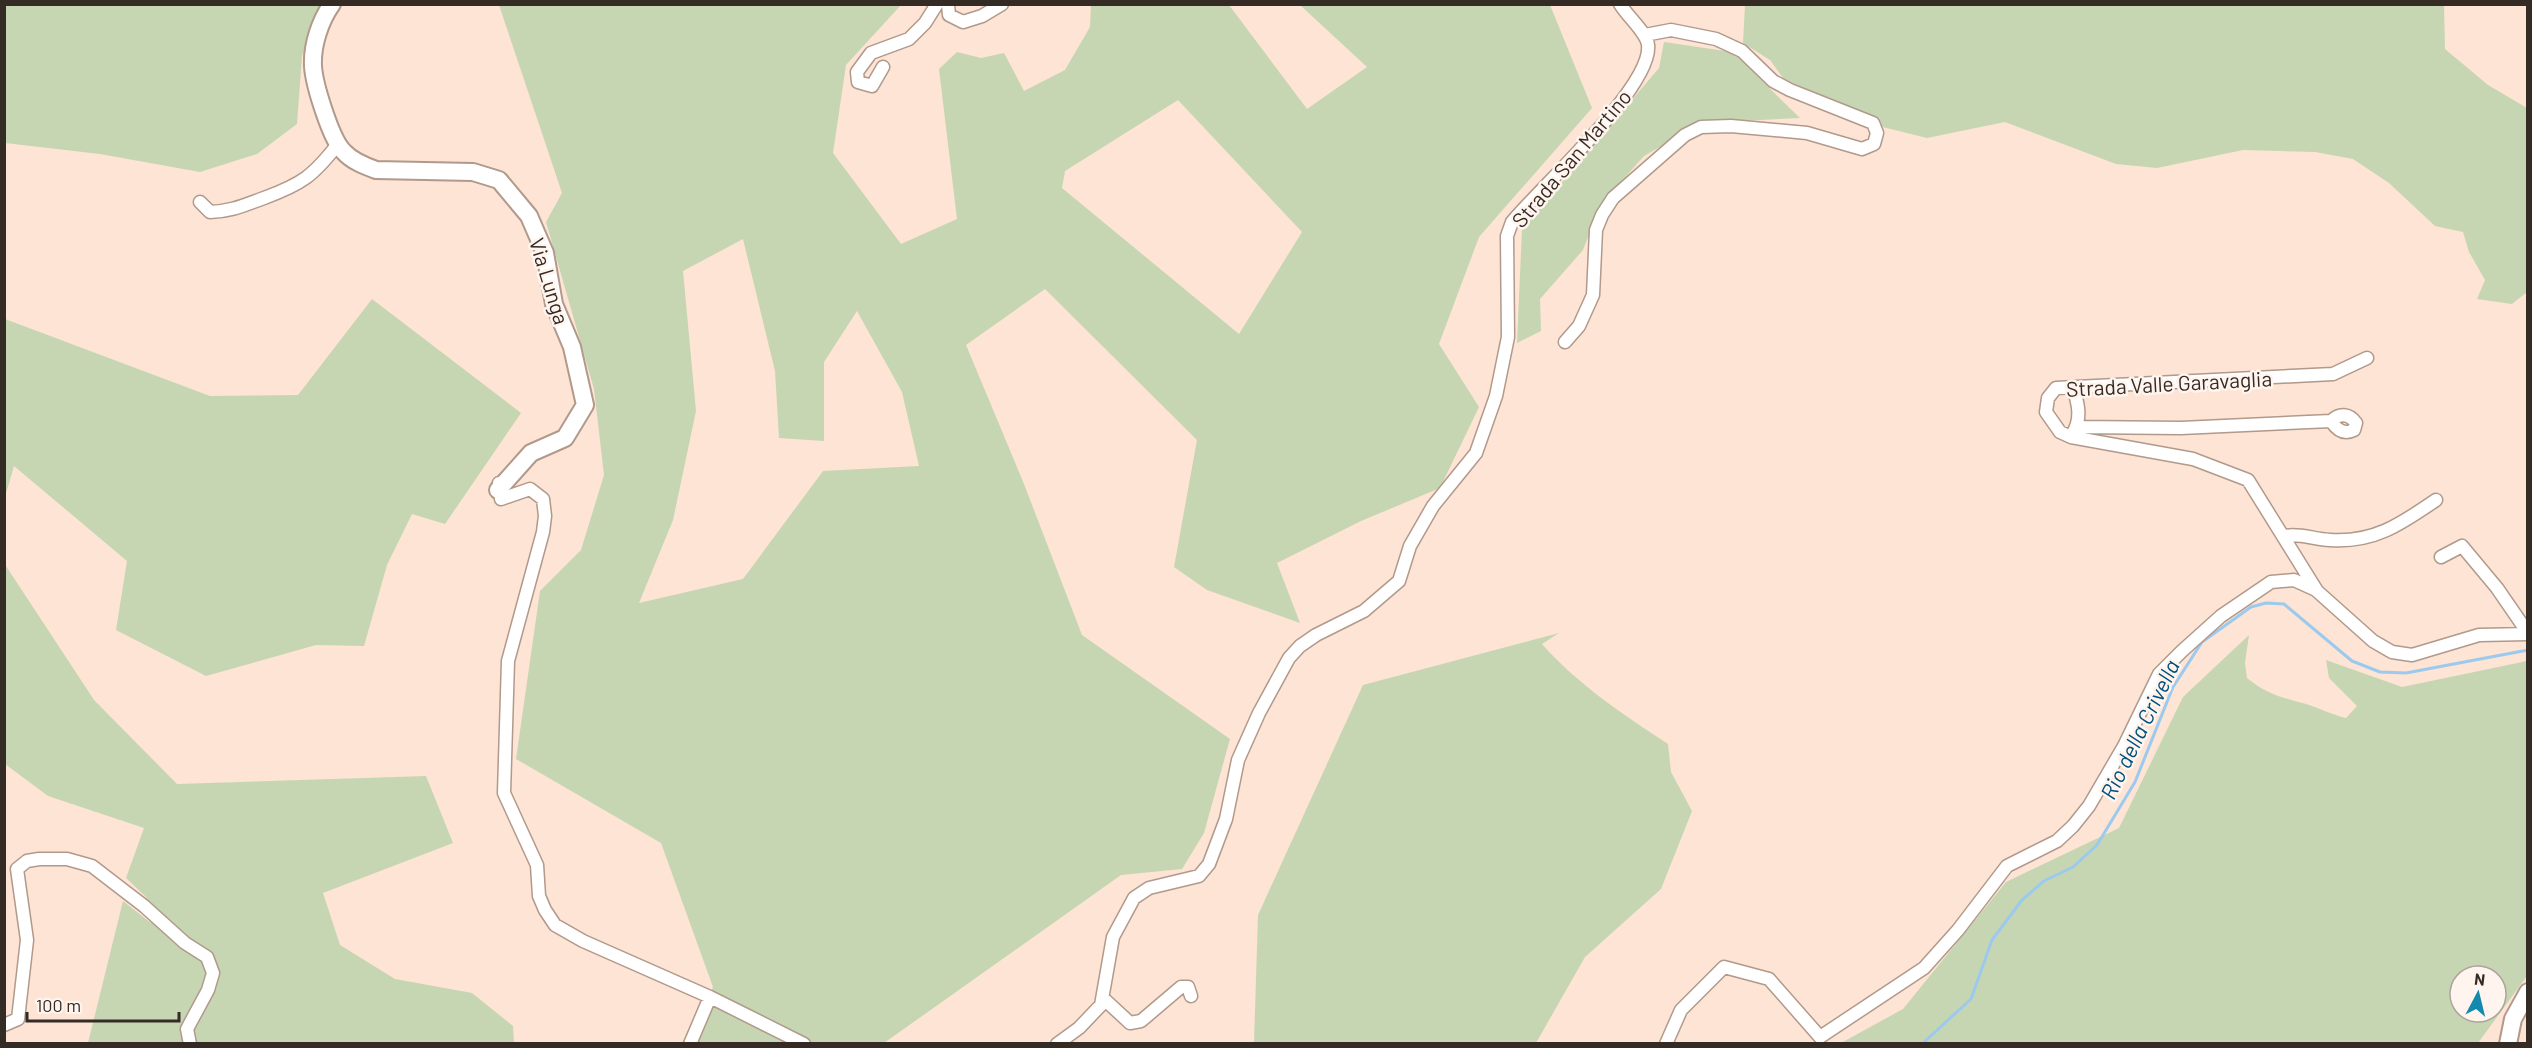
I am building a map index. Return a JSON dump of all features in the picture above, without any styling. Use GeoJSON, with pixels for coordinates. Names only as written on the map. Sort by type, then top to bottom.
{"type":"FeatureCollection","features":[{"type":"Feature","properties":{"kind":"street","name":"Via Lunga"},"geometry":{"type":"LineString","coordinates":[[332,4],[324,16],[318,33],[313,66],[329,131],[343,152],[361,165],[376,170],[473,172],[499,180],[529,216],[545,253],[554,304],[572,347],[585,405],[565,438],[531,453],[498,487]]}},
{"type":"Feature","properties":{"kind":"street"},"geometry":{"type":"LineString","coordinates":[[883,68],[872,86],[858,82],[857,72],[870,52],[909,39],[925,23],[937,4]]}},
{"type":"Feature","properties":{"kind":"street"},"geometry":{"type":"LineString","coordinates":[[948,4],[949,15],[963,22],[982,16],[1002,4]]}},
{"type":"Feature","properties":{"kind":"street"},"geometry":{"type":"LineString","coordinates":[[1565,342],[1579,326],[1593,295],[1596,230],[1602,215],[1613,198],[1685,135],[1701,127],[1731,126],[1807,133],[1862,149],[1874,144],[1877,133],[1873,123],[1781,85],[1742,51],[1691,32],[1659,30],[1645,35],[1629,20],[1620,4]]}},
{"type":"Feature","properties":{"kind":"street","name":"Strada San Martino"},"geometry":{"type":"LineString","coordinates":[[1104,999],[1108,957],[1113,937],[1134,898],[1149,888],[1199,876],[1209,864],[1226,819],[1238,760],[1258,713],[1289,658],[1300,646],[1316,635],[1364,611],[1399,580],[1410,546],[1433,506],[1476,453],[1496,396],[1508,337],[1507,236],[1512,222],[1609,118],[1630,90],[1646,60],[1648,50],[1645,35]]}},
{"type":"Feature","properties":{"kind":"street"},"geometry":{"type":"LineString","coordinates":[[200,201],[210,212],[233,211],[282,192],[299,184],[320,167],[338,144]]}},
{"type":"Feature","properties":{"kind":"street","name":"Strada Valle Garavaglia"},"geometry":{"type":"LineString","coordinates":[[2074,432],[2060,432],[2046,412],[2048,398],[2056,388],[2333,374],[2367,358]]}},
{"type":"Feature","properties":{"kind":"street"},"geometry":{"type":"LineString","coordinates":[[2073,387],[2079,406],[2074,432]]}},
{"type":"Feature","properties":{"kind":"street"},"geometry":{"type":"LineString","coordinates":[[2074,432],[2331,421]]}},
{"type":"Feature","properties":{"kind":"street"},"geometry":{"type":"LineString","coordinates":[[2074,432],[2193,459],[2248,480],[2317,591],[2373,642],[2392,652],[2412,655],[2479,635],[2528,633]]}},
{"type":"Feature","properties":{"kind":"street"},"geometry":{"type":"LineString","coordinates":[[498,487],[501,499],[530,489],[543,499],[545,516],[536,566],[508,661],[504,793],[537,865],[539,896],[545,910],[555,925],[583,941],[710,997],[804,1044]]}},
{"type":"Feature","properties":{"kind":"street"},"geometry":{"type":"LineString","coordinates":[[2284,536],[2295,534],[2329,540],[2373,536],[2392,530],[2436,500]]}},
{"type":"Feature","properties":{"kind":"street"},"geometry":{"type":"LineString","coordinates":[[2441,557],[2462,546],[2498,588],[2528,633]]}},
{"type":"Feature","properties":{"kind":"street"},"geometry":{"type":"LineString","coordinates":[[1666,1044],[1681,1010],[1724,967],[1769,979],[1820,1037],[1924,968],[1958,930],[2007,866],[2057,841],[2078,819],[2124,746],[2159,674],[2182,651],[2221,616],[2271,582],[2294,580],[2317,591]]}},
{"type":"Feature","properties":{"kind":"street"},"geometry":{"type":"LineString","coordinates":[[5,1027],[18,1018],[27,940],[17,869],[27,861],[67,858],[92,866],[144,906],[185,943],[207,957],[213,973],[208,990],[187,1029],[190,1044]]}},
{"type":"Feature","properties":{"kind":"street"},"geometry":{"type":"LineString","coordinates":[[1057,1044],[1096,1012],[1104,999],[1130,1023],[1141,1021],[1181,987],[1188,987],[1191,996]]}},
{"type":"Feature","properties":{"kind":"street"},"geometry":{"type":"LineString","coordinates":[[2508,1044],[2514,1019],[2528,992]]}},
{"type":"Feature","properties":{"kind":"street"},"geometry":{"type":"LineString","coordinates":[[690,1044],[710,997]]}},
{"type":"Feature","properties":{"kind":"green space"},"geometry":{"type":"Polygon","coordinates":[[[5,5],[322,5],[302,56],[297,124],[257,154],[200,172],[100,154],[5,143],[5,5]]]}},
{"type":"Feature","properties":{"kind":"green space"},"geometry":{"type":"Polygon","coordinates":[[[499,5],[901,5],[846,65],[833,153],[901,244],[957,219],[939,69],[957,52],[981,58],[1004,53],[1024,91],[1065,70],[1090,27],[1091,5],[1229,5],[1307,109],[1367,67],[1300,5],[1550,5],[1592,108],[1479,237],[1439,344],[1479,407],[1440,488],[1361,521],[1277,563],[1300,623],[1207,590],[1174,567],[1197,440],[1045,289],[966,345],[1024,484],[1082,635],[1230,739],[1204,833],[1182,869],[1121,875],[884,1043],[685,1043],[713,987],[661,843],[516,759],[540,591],[581,550],[604,475],[594,389],[546,222],[562,193],[499,5]],[[1178,100],[1065,171],[1062,188],[1239,334],[1302,232],[1178,100]],[[743,239],[683,271],[696,411],[673,520],[639,603],[743,579],[823,471],[919,466],[902,392],[857,311],[824,362],[824,441],[779,438],[775,371],[743,239]]]}},
{"type":"Feature","properties":{"kind":"green space"},"geometry":{"type":"Polygon","coordinates":[[[1745,5],[2444,5],[2445,49],[2488,85],[2527,108],[2527,292],[2512,304],[2477,299],[2485,280],[2469,252],[2463,232],[2435,226],[2389,183],[2353,159],[2315,152],[2243,150],[2157,168],[2116,164],[2005,122],[1927,138],[1883,127],[1783,78],[1770,60],[1743,43],[1745,5]]]}},
{"type":"Feature","properties":{"kind":"green space"},"geometry":{"type":"Polygon","coordinates":[[[1664,42],[1732,52],[1800,118],[1701,123],[1644,156],[1601,204],[1583,250],[1540,299],[1541,331],[1517,343],[1522,229],[1659,68],[1664,42]]]}},
{"type":"Feature","properties":{"kind":"green space"},"geometry":{"type":"Polygon","coordinates":[[[372,299],[521,413],[445,524],[412,514],[387,565],[364,646],[316,645],[206,676],[116,630],[127,561],[14,466],[5,497],[5,319],[210,396],[298,395],[372,299]]]}},
{"type":"Feature","properties":{"kind":"green space"},"geometry":{"type":"Polygon","coordinates":[[[4,563],[94,700],[177,784],[426,776],[453,843],[323,893],[340,945],[395,979],[472,993],[513,1026],[514,1043],[88,1043],[123,901],[151,923],[146,897],[126,878],[144,828],[48,796],[5,764],[4,563]]]}},
{"type":"Feature","properties":{"kind":"green space"},"geometry":{"type":"Polygon","coordinates":[[[1559,633],[1542,644],[1556,659],[1602,698],[1668,744],[1671,772],[1692,811],[1661,889],[1585,957],[1536,1043],[1254,1043],[1258,915],[1363,685],[1559,633]]]}},
{"type":"Feature","properties":{"kind":"green space"},"geometry":{"type":"Polygon","coordinates":[[[2249,635],[2245,663],[2247,678],[2275,695],[2346,718],[2357,706],[2329,678],[2326,660],[2402,687],[2527,661],[2527,976],[2508,1002],[2508,964],[2448,964],[2448,1024],[2492,1024],[2478,1043],[1841,1043],[1903,1009],[2006,882],[2119,828],[2183,697],[2249,635]]]}},
{"type":"Feature","properties":{"kind":"waterway","name":"Rio della Crivella"},"geometry":{"type":"LineString","coordinates":[[1922,1044],[1971,999],[1992,940],[2022,900],[2044,881],[2073,867],[2097,845],[2135,782],[2173,687],[2202,642],[2251,607],[2266,603],[2284,604],[2352,661],[2380,672],[2406,673],[2528,650]]}}]}
